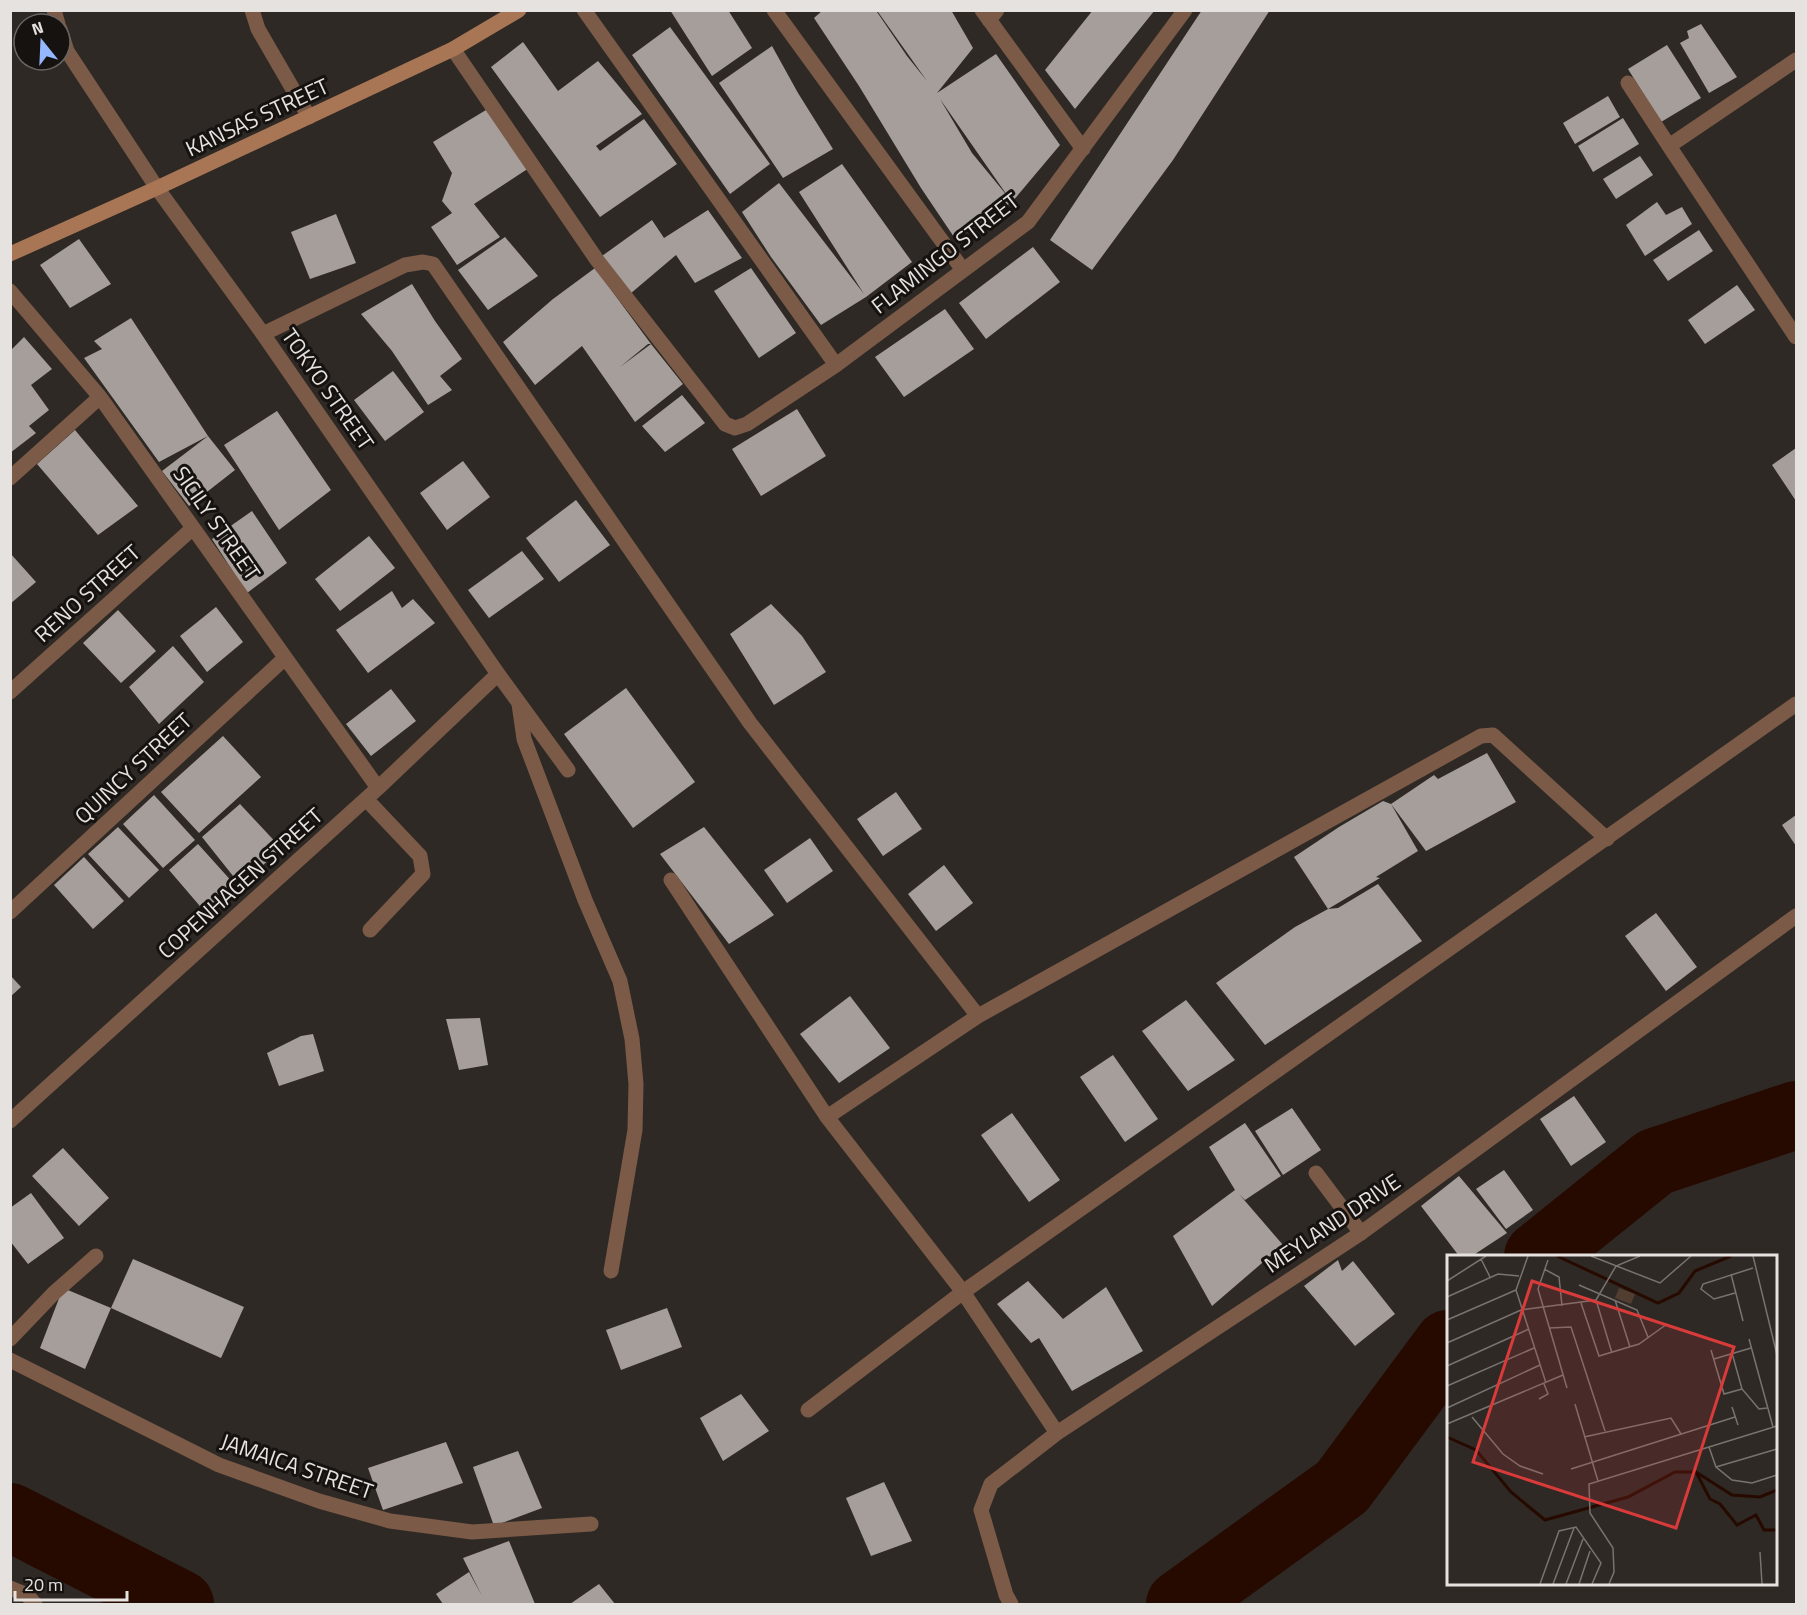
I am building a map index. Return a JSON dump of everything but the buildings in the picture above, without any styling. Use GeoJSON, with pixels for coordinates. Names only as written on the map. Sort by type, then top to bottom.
{"type":"FeatureCollection","features":[{"type":"Feature","properties":{"kind":"street"},"geometry":{"type":"LineString","coordinates":[[252,10],[258,29],[309,117]]}},
{"type":"Feature","properties":{"kind":"street","name":"KANSAS STREET"},"geometry":{"type":"LineString","coordinates":[[10,254],[157,188],[453,49],[519,10]]}},
{"type":"Feature","properties":{"kind":"street"},"geometry":{"type":"LineString","coordinates":[[584,10],[837,365]]}},
{"type":"Feature","properties":{"kind":"street"},"geometry":{"type":"LineString","coordinates":[[774,10],[963,270]]}},
{"type":"Feature","properties":{"kind":"street","name":"FLAMINGO STREET"},"geometry":{"type":"LineString","coordinates":[[453,49],[597,260],[725,424],[735,428],[747,424],[837,365],[1028,222],[1185,10]]}},
{"type":"Feature","properties":{"kind":"street"},"geometry":{"type":"LineString","coordinates":[[989,14],[1083,148]]}},
{"type":"Feature","properties":{"kind":"street","name":"TOKYO STREET"},"geometry":{"type":"LineString","coordinates":[[72,59],[157,188],[263,334],[498,674],[568,770]]}},
{"type":"Feature","properties":{"kind":"street"},"geometry":{"type":"LineString","coordinates":[[1669,146],[1797,60]]}},
{"type":"Feature","properties":{"kind":"street"},"geometry":{"type":"LineString","coordinates":[[1628,83],[1797,336]]}},
{"type":"Feature","properties":{"kind":"street"},"geometry":{"type":"LineString","coordinates":[[263,334],[405,265],[423,262],[433,264],[750,723],[978,1016]]}},
{"type":"Feature","properties":{"kind":"street","name":"SICILY STREET"},"geometry":{"type":"LineString","coordinates":[[10,291],[100,397],[378,788]]}},
{"type":"Feature","properties":{"kind":"street"},"geometry":{"type":"LineString","coordinates":[[10,478],[100,397]]}},
{"type":"Feature","properties":{"kind":"street","name":"RENO STREET"},"geometry":{"type":"LineString","coordinates":[[10,692],[193,528]]}},
{"type":"Feature","properties":{"kind":"street","name":"QUINCY STREET"},"geometry":{"type":"LineString","coordinates":[[10,912],[285,658]]}},
{"type":"Feature","properties":{"kind":"street","name":"COPENHAGEN STREET"},"geometry":{"type":"LineString","coordinates":[[10,1122],[378,788],[498,674]]}},
{"type":"Feature","properties":{"kind":"street"},"geometry":{"type":"LineString","coordinates":[[519,704],[524,739],[585,900],[620,981],[632,1039],[636,1084],[635,1130],[611,1271]]}},
{"type":"Feature","properties":{"kind":"street"},"geometry":{"type":"LineString","coordinates":[[808,1410],[963,1292],[1797,704]]}},
{"type":"Feature","properties":{"kind":"street"},"geometry":{"type":"LineString","coordinates":[[827,1117],[978,1016],[1480,736],[1493,735],[1607,839]]}},
{"type":"Feature","properties":{"kind":"street"},"geometry":{"type":"LineString","coordinates":[[366,799],[420,856],[423,874],[370,930]]}},
{"type":"Feature","properties":{"kind":"street"},"geometry":{"type":"LineString","coordinates":[[671,880],[827,1117],[963,1292],[1057,1433]]}},
{"type":"Feature","properties":{"kind":"street","name":"MEYLAND DRIVE"},"geometry":{"type":"LineString","coordinates":[[1011,1605],[981,1510],[991,1484],[1057,1433],[1361,1233],[1797,916]]}},
{"type":"Feature","properties":{"kind":"street"},"geometry":{"type":"LineString","coordinates":[[1316,1173],[1361,1233]]}},
{"type":"Feature","properties":{"kind":"street"},"geometry":{"type":"LineString","coordinates":[[10,1339],[54,1293],[96,1256]]}},
{"type":"Feature","properties":{"kind":"street","name":"JAMAICA STREET"},"geometry":{"type":"LineString","coordinates":[[10,1360],[219,1465],[318,1501],[390,1521],[472,1532],[591,1524]]}},
{"type":"Feature","properties":{"kind":"street"},"geometry":{"type":"LineString","coordinates":[[10,1588],[27,1595],[35,1605]]}},
{"type":"Feature","properties":{"kind":"waterway"},"geometry":{"type":"LineString","coordinates":[[1539,1255],[1655,1162],[1796,1115]]}},
{"type":"Feature","properties":{"kind":"waterway"},"geometry":{"type":"LineString","coordinates":[[1180,1604],[1342,1487],[1447,1345]]}},
{"type":"Feature","properties":{"kind":"waterway"},"geometry":{"type":"LineString","coordinates":[[10,1517],[180,1604]]}}]}
